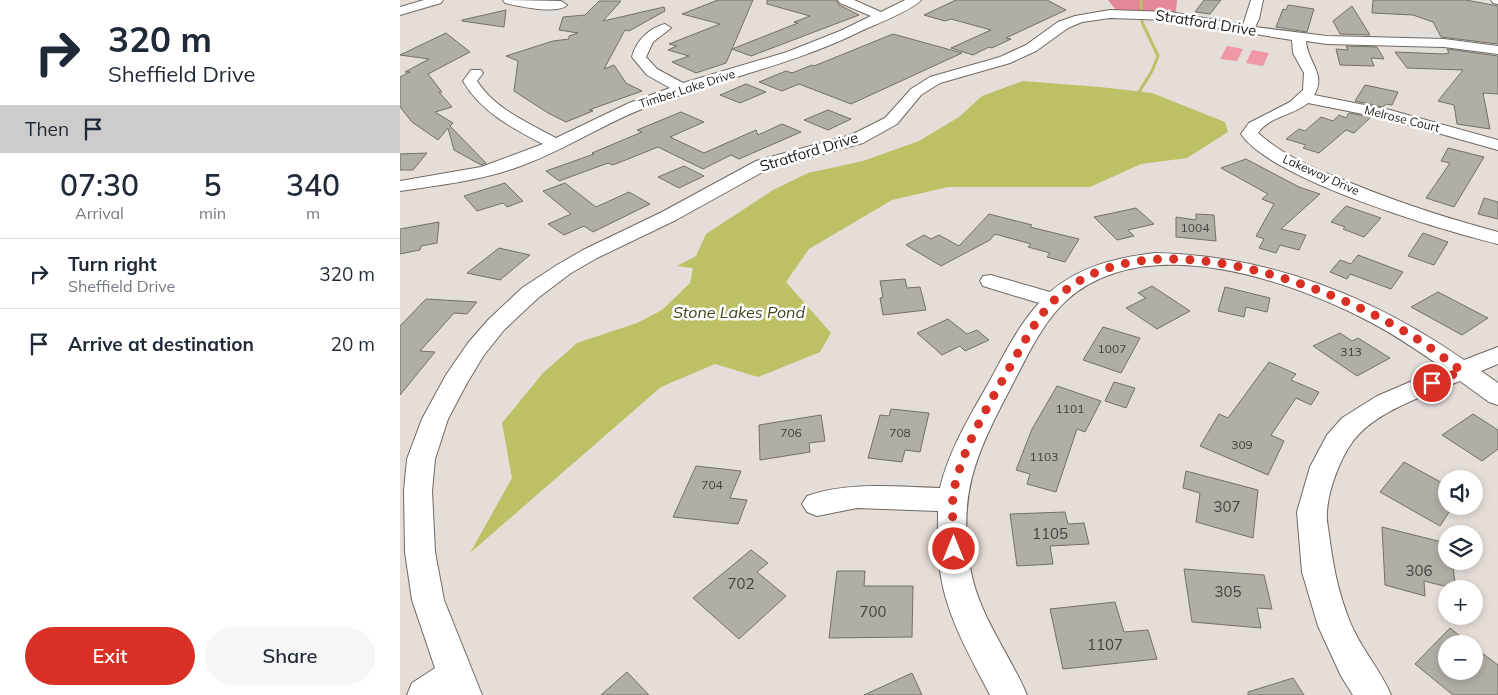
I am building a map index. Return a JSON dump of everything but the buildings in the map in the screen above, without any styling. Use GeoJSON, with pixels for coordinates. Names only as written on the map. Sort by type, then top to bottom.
{"type":"FeatureCollection","features":[{"type":"Feature","properties":{"kind":"street"},"geometry":{"type":"LineString","coordinates":[[400,11],[437,0]]}},
{"type":"Feature","properties":{"kind":"street"},"geometry":{"type":"LineString","coordinates":[[509,0],[532,5],[560,5]]}},
{"type":"Feature","properties":{"kind":"street"},"geometry":{"type":"LineString","coordinates":[[844,0],[881,16]]}},
{"type":"Feature","properties":{"kind":"street","name":"Timber Lake Drive"},"geometry":{"type":"LineString","coordinates":[[400,186],[484,172],[556,145],[635,106],[681,88],[792,55],[845,34],[915,0]]}},
{"type":"Feature","properties":{"kind":"street"},"geometry":{"type":"LineString","coordinates":[[1247,30],[1253,19],[1257,0]]}},
{"type":"Feature","properties":{"kind":"street","name":"Stratford Drive"},"geometry":{"type":"LineString","coordinates":[[459,685],[428,600],[422,562],[418,491],[421,460],[429,432],[454,381],[496,326],[530,293],[590,254],[669,216],[762,166],[857,139],[891,121],[916,92],[935,80],[1005,60],[1031,48],[1063,24],[1096,16],[1140,14],[1175,16],[1247,30],[1299,37],[1354,42],[1444,43],[1498,50]]}},
{"type":"Feature","properties":{"kind":"street"},"geometry":{"type":"LineString","coordinates":[[1400,26],[1410,42]]}},
{"type":"Feature","properties":{"kind":"street"},"geometry":{"type":"LineString","coordinates":[[665,28],[650,37],[641,46],[639,57],[646,68],[652,73],[681,88]]}},
{"type":"Feature","properties":{"kind":"street"},"geometry":{"type":"LineString","coordinates":[[1299,37],[1300,53],[1311,69],[1312,78],[1311,88],[1304,98]]}},
{"type":"Feature","properties":{"kind":"street"},"geometry":{"type":"LineString","coordinates":[[476,73],[470,81],[480,97],[513,121],[556,145]]}},
{"type":"Feature","properties":{"kind":"street","name":"Melrose Court"},"geometry":{"type":"LineString","coordinates":[[1304,98],[1390,115],[1498,145]]}},
{"type":"Feature","properties":{"kind":"street","name":"Lakeway Drive"},"geometry":{"type":"LineString","coordinates":[[1304,98],[1287,111],[1257,124],[1249,134],[1276,155],[1314,175],[1374,198],[1498,238]]}},
{"type":"Feature","properties":{"kind":"street"},"geometry":{"type":"LineString","coordinates":[[1009,695],[979,639],[960,591],[954,565],[955,486],[974,431],[1027,337],[1061,294],[1088,276],[1118,265],[1156,260],[1219,262],[1252,270],[1342,300],[1410,334],[1498,396]]}},
{"type":"Feature","properties":{"kind":"street"},"geometry":{"type":"LineString","coordinates":[[991,281],[1054,301]]}},
{"type":"Feature","properties":{"kind":"street"},"geometry":{"type":"LineString","coordinates":[[1373,695],[1353,664],[1335,626],[1318,572],[1312,512],[1324,466],[1337,442],[1352,424],[1386,402],[1498,355]]}},
{"type":"Feature","properties":{"kind":"street"},"geometry":{"type":"LineString","coordinates":[[817,504],[857,497],[954,500]]}},
{"type":"Feature","properties":{"kind":"street"},"geometry":{"type":"LineString","coordinates":[[425,695],[459,685]]}},
{"type":"Feature","properties":{"kind":"shaded area"},"geometry":{"type":"Polygon","coordinates":[[[1108,0],[1177,0],[1176,12],[1116,10],[1108,0]]]}},
{"type":"Feature","properties":{"kind":"shaded area"},"geometry":{"type":"Polygon","coordinates":[[[1227,46],[1243,49],[1237,61],[1220,59],[1227,46]]]}},
{"type":"Feature","properties":{"kind":"shaded area"},"geometry":{"type":"Polygon","coordinates":[[[1252,50],[1269,53],[1263,66],[1246,63],[1252,50]]]}},
{"type":"Feature","properties":{"kind":"water","name":"Stone Lakes Pond"},"geometry":{"type":"Polygon","coordinates":[[[1023,81],[1152,93],[1225,122],[1228,132],[1187,158],[1141,164],[1090,187],[948,187],[892,200],[809,249],[786,282],[831,333],[820,352],[758,377],[715,364],[661,387],[470,553],[512,478],[502,423],[543,373],[577,343],[637,323],[662,310],[690,283],[693,268],[677,266],[696,256],[706,234],[773,190],[808,173],[863,161],[919,141],[959,117],[982,96],[1023,81]]]}},
{"type":"Feature","properties":{"kind":"waterway"},"geometry":{"type":"LineString","coordinates":[[1139,92],[1152,71],[1158,56],[1142,22],[1141,0]]}},
{"type":"Feature","properties":{"kind":"route"},"geometry":{"type":"LineString","coordinates":[[954,549],[955,486],[974,431],[1027,337],[1045,311],[1061,294],[1088,276],[1118,265],[1156,260],[1219,262],[1242,267],[1316,290],[1342,300],[1410,334],[1462,371],[1432,383]]}}]}
